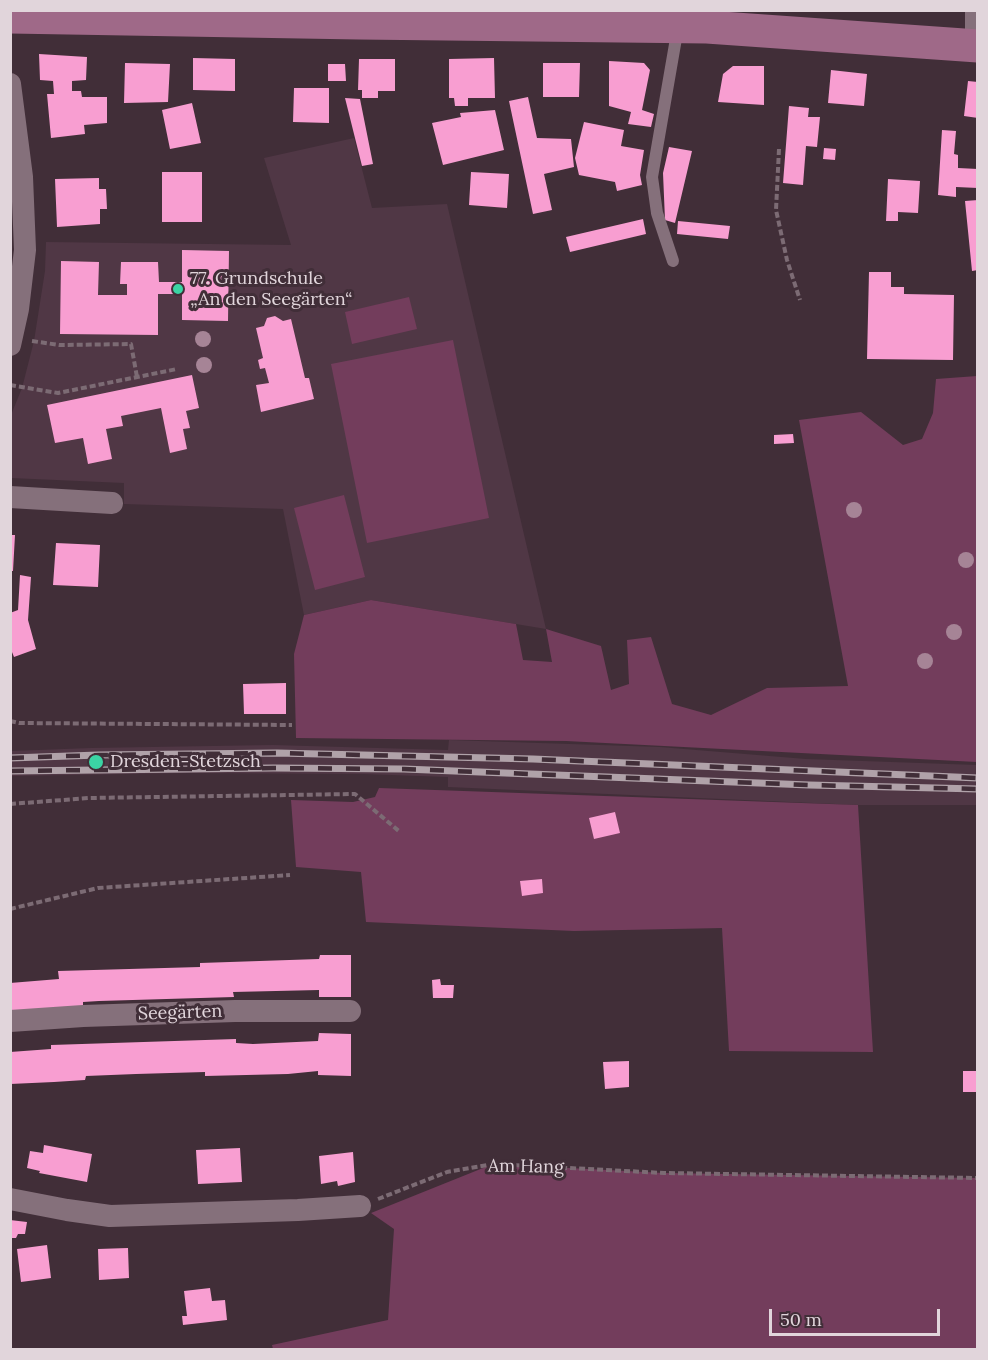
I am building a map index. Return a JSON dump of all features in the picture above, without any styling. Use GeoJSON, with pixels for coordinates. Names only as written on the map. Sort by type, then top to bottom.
{"type":"FeatureCollection","features":[{"type":"Feature","properties":{"kind":"main road"},"geometry":{"type":"LineString","coordinates":[[10,17],[348,23],[697,21],[974,45]]}},
{"type":"Feature","properties":{"kind":"street"},"geometry":{"type":"LineString","coordinates":[[10,84],[22,177],[25,250],[12,341]]}},
{"type":"Feature","properties":{"kind":"street"},"geometry":{"type":"LineString","coordinates":[[10,498],[112,503]]}},
{"type":"Feature","properties":{"kind":"street","name":"Seegärten"},"geometry":{"type":"LineString","coordinates":[[10,1021],[188,1012],[350,1011]]}},
{"type":"Feature","properties":{"kind":"street"},"geometry":{"type":"LineString","coordinates":[[10,1199],[110,1216],[360,1206]]}},
{"type":"Feature","properties":{"kind":"lane"},"geometry":{"type":"LineString","coordinates":[[971,10],[974,45]]}},
{"type":"Feature","properties":{"kind":"lane"},"geometry":{"type":"LineString","coordinates":[[673,261],[657,213],[652,177],[697,21]]}},
{"type":"Feature","properties":{"kind":"path"},"geometry":{"type":"LineString","coordinates":[[779,149],[776,210],[787,260],[800,300]]}},
{"type":"Feature","properties":{"kind":"path"},"geometry":{"type":"LineString","coordinates":[[12,341],[59,345],[131,344],[137,377]]}},
{"type":"Feature","properties":{"kind":"path"},"geometry":{"type":"LineString","coordinates":[[10,385],[58,393],[177,369]]}},
{"type":"Feature","properties":{"kind":"path"},"geometry":{"type":"LineString","coordinates":[[10,721],[19,723],[292,726]]}},
{"type":"Feature","properties":{"kind":"path"},"geometry":{"type":"LineString","coordinates":[[10,804],[89,798],[355,794],[400,832]]}},
{"type":"Feature","properties":{"kind":"path"},"geometry":{"type":"LineString","coordinates":[[10,909],[98,888],[290,876]]}},
{"type":"Feature","properties":{"kind":"path","name":"Am Hang"},"geometry":{"type":"LineString","coordinates":[[360,1206],[447,1172],[493,1164],[664,1173],[978,1179]]}},
{"type":"Feature","properties":{"kind":"shaded area"},"geometry":{"type":"Polygon","coordinates":[[[354,138],[372,208],[447,204],[546,629],[371,600],[304,615],[283,509],[124,504],[124,483],[11,478],[11,415],[22,388],[34,341],[45,271],[46,242],[291,245],[264,158],[354,138]]]}},
{"type":"Feature","properties":{"kind":"shaded area"},"geometry":{"type":"Polygon","coordinates":[[[409,297],[417,329],[352,344],[345,312],[409,297]]]}},
{"type":"Feature","properties":{"kind":"shaded area"},"geometry":{"type":"Polygon","coordinates":[[[453,340],[489,518],[367,543],[331,364],[453,340]]]}},
{"type":"Feature","properties":{"kind":"shaded area"},"geometry":{"type":"Polygon","coordinates":[[[977,376],[977,762],[566,741],[296,738],[294,654],[304,615],[371,600],[516,624],[523,660],[552,662],[546,629],[601,646],[611,690],[629,684],[627,640],[651,637],[672,704],[711,715],[767,688],[848,686],[799,420],[861,412],[903,445],[922,439],[933,413],[936,379],[977,376]]]}},
{"type":"Feature","properties":{"kind":"shaded area"},"geometry":{"type":"Polygon","coordinates":[[[344,495],[365,577],[315,590],[294,508],[344,495]]]}},
{"type":"Feature","properties":{"kind":"shaded area"},"geometry":{"type":"Polygon","coordinates":[[[449,740],[660,747],[806,759],[977,765],[977,805],[858,805],[448,787],[448,777],[363,774],[185,773],[11,776],[11,751],[273,745],[448,750],[449,740]]]}},
{"type":"Feature","properties":{"kind":"shaded area"},"geometry":{"type":"Polygon","coordinates":[[[379,788],[858,805],[873,1052],[729,1051],[722,928],[574,931],[366,922],[361,872],[296,867],[291,800],[353,802],[375,797],[379,788]]]}},
{"type":"Feature","properties":{"kind":"shaded area"},"geometry":{"type":"Polygon","coordinates":[[[493,1164],[664,1173],[977,1178],[977,1349],[273,1349],[272,1345],[388,1320],[394,1229],[371,1213],[493,1164]]]}},
{"type":"Feature","properties":{"kind":"building"},"geometry":{"type":"Polygon","coordinates":[[[39,54],[87,57],[86,80],[72,81],[72,91],[81,91],[82,97],[107,97],[107,123],[84,125],[85,134],[51,138],[47,94],[54,94],[53,81],[40,80],[39,54]]]}},
{"type":"Feature","properties":{"kind":"building"},"geometry":{"type":"Polygon","coordinates":[[[193,58],[235,59],[235,91],[193,90],[193,58]]]}},
{"type":"Feature","properties":{"kind":"building"},"geometry":{"type":"Polygon","coordinates":[[[494,58],[495,98],[468,98],[468,106],[455,106],[454,98],[449,98],[449,59],[494,58]]]}},
{"type":"Feature","properties":{"kind":"building"},"geometry":{"type":"Polygon","coordinates":[[[359,59],[395,59],[395,91],[378,91],[378,98],[362,98],[362,90],[358,90],[359,59]]]}},
{"type":"Feature","properties":{"kind":"building"},"geometry":{"type":"Polygon","coordinates":[[[609,61],[644,63],[650,70],[642,110],[654,114],[651,127],[628,124],[631,112],[609,106],[609,61]]]}},
{"type":"Feature","properties":{"kind":"building"},"geometry":{"type":"Polygon","coordinates":[[[125,63],[170,64],[168,102],[124,103],[125,63]]]}},
{"type":"Feature","properties":{"kind":"building"},"geometry":{"type":"Polygon","coordinates":[[[543,63],[580,63],[579,97],[543,97],[543,63]]]}},
{"type":"Feature","properties":{"kind":"building"},"geometry":{"type":"Polygon","coordinates":[[[328,64],[345,64],[346,81],[328,81],[328,64]]]}},
{"type":"Feature","properties":{"kind":"building"},"geometry":{"type":"Polygon","coordinates":[[[733,66],[764,66],[764,105],[718,102],[723,74],[733,66]]]}},
{"type":"Feature","properties":{"kind":"building"},"geometry":{"type":"Polygon","coordinates":[[[831,70],[867,74],[864,106],[828,103],[831,70]]]}},
{"type":"Feature","properties":{"kind":"building"},"geometry":{"type":"Polygon","coordinates":[[[968,81],[978,82],[978,118],[964,116],[968,81]]]}},
{"type":"Feature","properties":{"kind":"building"},"geometry":{"type":"Polygon","coordinates":[[[294,88],[329,88],[329,123],[293,122],[294,88]]]}},
{"type":"Feature","properties":{"kind":"building"},"geometry":{"type":"Polygon","coordinates":[[[528,97],[537,138],[571,139],[574,167],[544,174],[552,210],[533,214],[509,101],[528,97]]]}},
{"type":"Feature","properties":{"kind":"building"},"geometry":{"type":"Polygon","coordinates":[[[345,98],[360,99],[373,164],[362,166],[345,98]]]}},
{"type":"Feature","properties":{"kind":"building"},"geometry":{"type":"Polygon","coordinates":[[[192,103],[201,143],[170,149],[162,110],[192,103]]]}},
{"type":"Feature","properties":{"kind":"building"},"geometry":{"type":"Polygon","coordinates":[[[789,106],[809,108],[808,117],[820,117],[817,147],[806,146],[803,185],[783,183],[789,106]]]}},
{"type":"Feature","properties":{"kind":"building"},"geometry":{"type":"Polygon","coordinates":[[[495,110],[504,150],[443,165],[432,123],[461,117],[460,113],[495,110]]]}},
{"type":"Feature","properties":{"kind":"building"},"geometry":{"type":"Polygon","coordinates":[[[584,122],[624,130],[621,146],[644,150],[640,175],[642,185],[617,191],[615,182],[579,175],[575,158],[584,122]]]}},
{"type":"Feature","properties":{"kind":"building"},"geometry":{"type":"Polygon","coordinates":[[[942,130],[956,131],[954,154],[958,155],[958,168],[978,169],[978,188],[956,187],[956,197],[938,195],[942,130]]]}},
{"type":"Feature","properties":{"kind":"building"},"geometry":{"type":"Polygon","coordinates":[[[669,147],[692,151],[675,223],[665,220],[663,173],[669,147]]]}},
{"type":"Feature","properties":{"kind":"building"},"geometry":{"type":"Polygon","coordinates":[[[824,148],[836,149],[835,160],[823,159],[824,148]]]}},
{"type":"Feature","properties":{"kind":"building"},"geometry":{"type":"Polygon","coordinates":[[[162,172],[202,172],[202,222],[162,222],[162,172]]]}},
{"type":"Feature","properties":{"kind":"building"},"geometry":{"type":"Polygon","coordinates":[[[471,172],[509,174],[507,208],[469,205],[471,172]]]}},
{"type":"Feature","properties":{"kind":"building"},"geometry":{"type":"Polygon","coordinates":[[[99,178],[99,189],[106,189],[107,209],[100,209],[100,224],[57,227],[55,179],[99,178]]]}},
{"type":"Feature","properties":{"kind":"building"},"geometry":{"type":"Polygon","coordinates":[[[888,179],[920,181],[918,213],[898,212],[898,221],[886,221],[888,179]]]}},
{"type":"Feature","properties":{"kind":"building"},"geometry":{"type":"Polygon","coordinates":[[[978,200],[978,270],[972,271],[965,201],[978,200]]]}},
{"type":"Feature","properties":{"kind":"building"},"geometry":{"type":"Polygon","coordinates":[[[643,219],[646,234],[570,252],[566,237],[643,219]]]}},
{"type":"Feature","properties":{"kind":"building"},"geometry":{"type":"Polygon","coordinates":[[[678,221],[730,226],[728,239],[677,234],[678,221]]]}},
{"type":"Feature","properties":{"kind":"building","name":"77. Grundschule „An den Seegärten“"},"geometry":{"type":"Polygon","coordinates":[[[182,250],[229,251],[228,321],[182,320],[182,294],[158,294],[158,335],[60,334],[61,261],[99,262],[98,295],[127,295],[127,284],[120,284],[121,262],[158,262],[159,282],[182,282],[182,250]]]}},
{"type":"Feature","properties":{"kind":"building"},"geometry":{"type":"Polygon","coordinates":[[[869,272],[891,272],[891,287],[904,287],[904,294],[954,295],[953,360],[867,359],[869,272]]]}},
{"type":"Feature","properties":{"kind":"building"},"geometry":{"type":"Polygon","coordinates":[[[275,316],[283,321],[291,319],[305,378],[309,378],[314,399],[261,412],[256,385],[269,383],[265,368],[260,369],[258,360],[263,358],[256,328],[264,326],[267,318],[275,316]]]}},
{"type":"Feature","properties":{"kind":"building"},"geometry":{"type":"Polygon","coordinates":[[[192,375],[199,408],[186,411],[190,428],[183,429],[187,449],[170,453],[161,408],[121,416],[123,426],[106,429],[112,459],[88,464],[83,438],[55,443],[47,405],[192,375]]]}},
{"type":"Feature","properties":{"kind":"building"},"geometry":{"type":"Polygon","coordinates":[[[793,434],[794,443],[774,444],[774,435],[793,434]]]}},
{"type":"Feature","properties":{"kind":"building"},"geometry":{"type":"Polygon","coordinates":[[[10,535],[15,535],[13,571],[10,571],[10,535]]]}},
{"type":"Feature","properties":{"kind":"building"},"geometry":{"type":"Polygon","coordinates":[[[56,543],[100,545],[98,587],[53,585],[56,543]]]}},
{"type":"Feature","properties":{"kind":"building"},"geometry":{"type":"Polygon","coordinates":[[[20,575],[31,577],[28,620],[36,649],[14,657],[10,647],[10,613],[18,610],[20,575]]]}},
{"type":"Feature","properties":{"kind":"building"},"geometry":{"type":"Polygon","coordinates":[[[286,683],[286,714],[244,714],[243,684],[286,683]]]}},
{"type":"Feature","properties":{"kind":"building"},"geometry":{"type":"Polygon","coordinates":[[[615,812],[620,833],[594,839],[589,818],[615,812]]]}},
{"type":"Feature","properties":{"kind":"building"},"geometry":{"type":"Polygon","coordinates":[[[542,879],[543,893],[522,896],[520,881],[542,879]]]}},
{"type":"Feature","properties":{"kind":"building"},"geometry":{"type":"Polygon","coordinates":[[[320,955],[351,955],[351,997],[319,997],[319,990],[233,992],[234,997],[83,1002],[83,1009],[10,1012],[10,983],[59,979],[58,971],[200,967],[200,963],[319,959],[320,955]]]}},
{"type":"Feature","properties":{"kind":"building"},"geometry":{"type":"Polygon","coordinates":[[[440,979],[441,985],[454,985],[453,998],[433,998],[432,980],[440,979]]]}},
{"type":"Feature","properties":{"kind":"building"},"geometry":{"type":"Polygon","coordinates":[[[319,1033],[351,1034],[351,1076],[318,1075],[318,1071],[205,1076],[205,1072],[86,1076],[85,1080],[10,1084],[10,1052],[51,1049],[51,1045],[236,1039],[236,1043],[253,1044],[318,1041],[319,1033]]]}},
{"type":"Feature","properties":{"kind":"building"},"geometry":{"type":"Polygon","coordinates":[[[629,1061],[629,1087],[605,1089],[603,1062],[629,1061]]]}},
{"type":"Feature","properties":{"kind":"building"},"geometry":{"type":"Polygon","coordinates":[[[963,1071],[978,1071],[978,1092],[963,1092],[963,1071]]]}},
{"type":"Feature","properties":{"kind":"building"},"geometry":{"type":"Polygon","coordinates":[[[44,1145],[92,1154],[87,1182],[39,1173],[40,1171],[27,1168],[30,1151],[43,1153],[44,1145]]]}},
{"type":"Feature","properties":{"kind":"building"},"geometry":{"type":"Polygon","coordinates":[[[240,1148],[242,1182],[198,1184],[196,1150],[240,1148]]]}},
{"type":"Feature","properties":{"kind":"building"},"geometry":{"type":"Polygon","coordinates":[[[353,1152],[355,1182],[338,1186],[337,1181],[321,1184],[319,1156],[353,1152]]]}},
{"type":"Feature","properties":{"kind":"building"},"geometry":{"type":"Polygon","coordinates":[[[10,1220],[27,1222],[25,1234],[18,1234],[16,1238],[10,1238],[10,1220]]]}},
{"type":"Feature","properties":{"kind":"building"},"geometry":{"type":"Polygon","coordinates":[[[47,1245],[51,1278],[21,1282],[17,1249],[47,1245]]]}},
{"type":"Feature","properties":{"kind":"building"},"geometry":{"type":"Polygon","coordinates":[[[128,1248],[129,1278],[99,1280],[98,1249],[128,1248]]]}},
{"type":"Feature","properties":{"kind":"building"},"geometry":{"type":"Polygon","coordinates":[[[210,1288],[212,1301],[225,1300],[227,1320],[183,1325],[182,1316],[187,1316],[184,1291],[210,1288]]]}},
{"type":"Feature","properties":{"kind":"railway"},"geometry":{"type":"LineString","coordinates":[[10,758],[277,753],[533,759],[978,778]]}},
{"type":"Feature","properties":{"kind":"railway"},"geometry":{"type":"LineString","coordinates":[[10,771],[404,769],[809,785],[978,789]]}},
{"type":"Feature","properties":{"kind":"place","name":"77. Grundschule „An den Seegärten“"},"geometry":{"type":"Point","coordinates":[178,289]}},
{"type":"Feature","properties":{"kind":"place","name":"Dresden-Stetzsch"},"geometry":{"type":"Point","coordinates":[96,762]}}]}
